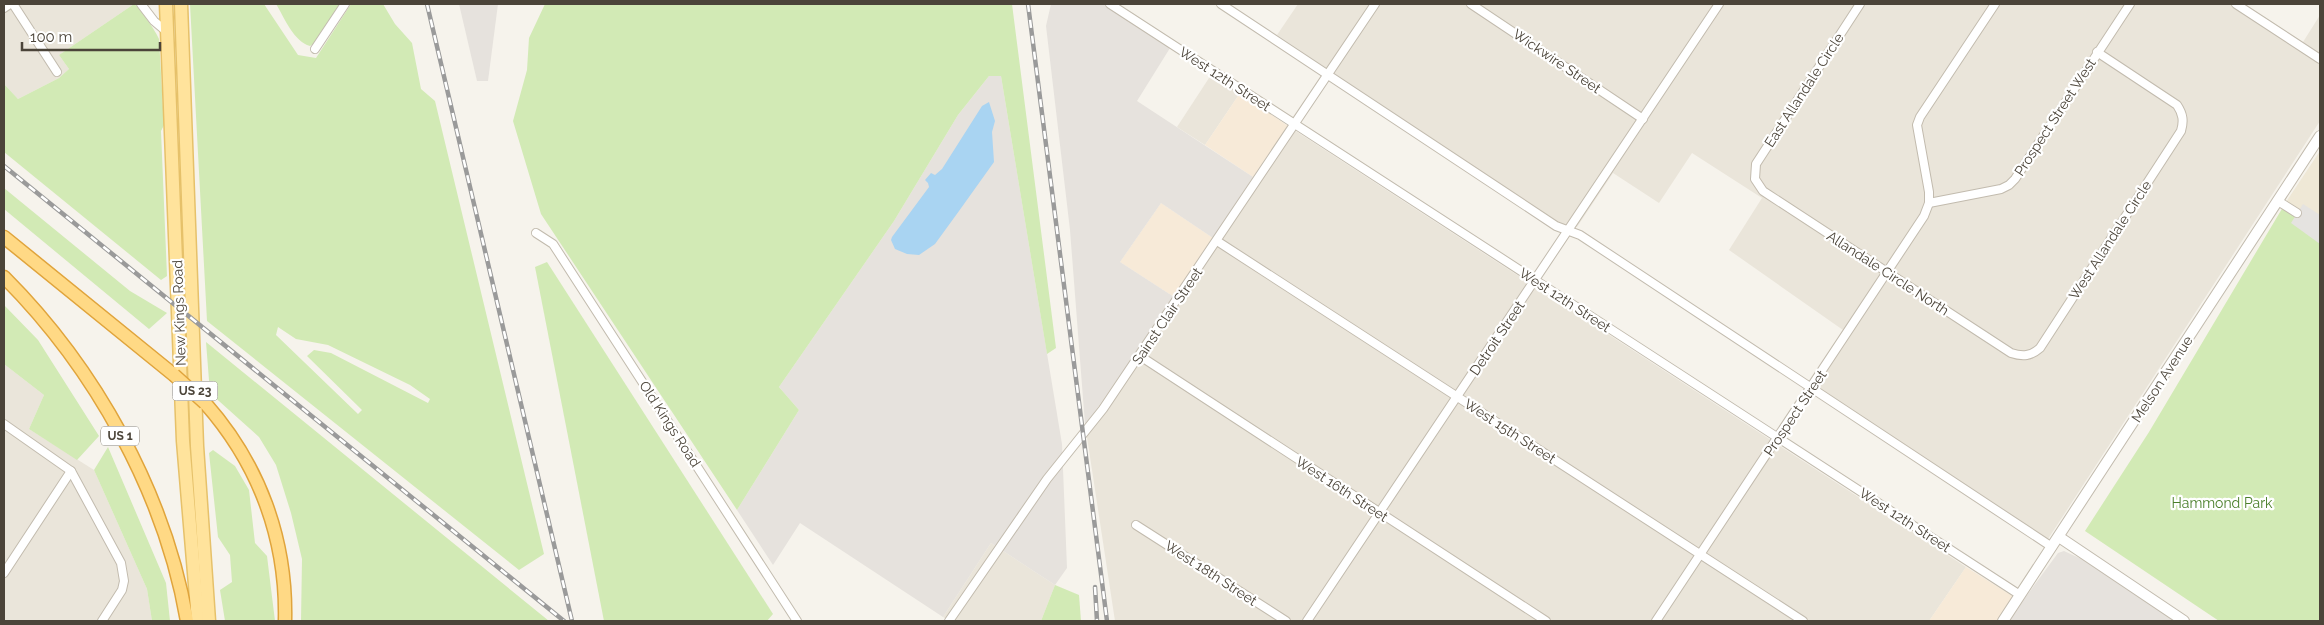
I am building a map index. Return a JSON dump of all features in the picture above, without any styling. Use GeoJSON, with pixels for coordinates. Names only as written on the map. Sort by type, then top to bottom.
{"type":"FeatureCollection","features":[{"type":"Feature","properties":{"kind":"highway"},"geometry":{"type":"LineString","coordinates":[[4,237],[174,375],[205,403],[241,450],[271,513],[284,583],[285,621]]}},
{"type":"Feature","properties":{"kind":"highway","name":"US 1"},"geometry":{"type":"LineString","coordinates":[[4,277],[45,323],[82,371],[131,456],[166,541],[186,621]]}},
{"type":"Feature","properties":{"kind":"main road","name":"New Kings Road"},"geometry":{"type":"LineString","coordinates":[[166,4],[178,262],[183,441],[209,621]]}},
{"type":"Feature","properties":{"kind":"main road","name":"New Kings Road"},"geometry":{"type":"LineString","coordinates":[[182,4],[198,621]]}},
{"type":"Feature","properties":{"kind":"street"},"geometry":{"type":"LineString","coordinates":[[4,8],[12,4],[57,72]]}},
{"type":"Feature","properties":{"kind":"street"},"geometry":{"type":"LineString","coordinates":[[142,4],[154,21],[167,32]]}},
{"type":"Feature","properties":{"kind":"street"},"geometry":{"type":"LineString","coordinates":[[315,49],[345,4]]}},
{"type":"Feature","properties":{"kind":"street","name":"West 12th Street"},"geometry":{"type":"LineString","coordinates":[[1110,4],[2020,595]]}},
{"type":"Feature","properties":{"kind":"street"},"geometry":{"type":"LineString","coordinates":[[1221,4],[1556,226],[1569,230],[2052,547]]}},
{"type":"Feature","properties":{"kind":"street","name":"Sainst Clair Street"},"geometry":{"type":"LineString","coordinates":[[949,621],[1046,479],[1104,409],[1375,4]]}},
{"type":"Feature","properties":{"kind":"street","name":"Wickwire Street"},"geometry":{"type":"LineString","coordinates":[[1471,4],[1643,119]]}},
{"type":"Feature","properties":{"kind":"street","name":"Detroit Street"},"geometry":{"type":"LineString","coordinates":[[1307,621],[1719,4]]}},
{"type":"Feature","properties":{"kind":"street","name":"East Allandale Circle"},"geometry":{"type":"LineString","coordinates":[[1755,179],[1756,164],[1860,4]]}},
{"type":"Feature","properties":{"kind":"street"},"geometry":{"type":"LineString","coordinates":[[1929,203],[1928,181],[1917,125],[1920,117],[1995,4]]}},
{"type":"Feature","properties":{"kind":"street","name":"Prospect Street West"},"geometry":{"type":"LineString","coordinates":[[1929,203],[2009,185],[2015,179],[2130,4]]}},
{"type":"Feature","properties":{"kind":"street"},"geometry":{"type":"LineString","coordinates":[[2236,4],[2320,59]]}},
{"type":"Feature","properties":{"kind":"street","name":"West Allandale Circle"},"geometry":{"type":"LineString","coordinates":[[2027,356],[2040,348],[2181,131],[2183,118],[2176,105],[2097,52]]}},
{"type":"Feature","properties":{"kind":"street","name":"Melson Avenue"},"geometry":{"type":"LineString","coordinates":[[2003,621],[2320,136]]}},
{"type":"Feature","properties":{"kind":"street","name":"Allandale Circle North"},"geometry":{"type":"LineString","coordinates":[[1755,179],[1764,191],[2011,354],[2027,356]]}},
{"type":"Feature","properties":{"kind":"street"},"geometry":{"type":"LineString","coordinates":[[2278,201],[2297,213]]}},
{"type":"Feature","properties":{"kind":"street","name":"Prospect Street"},"geometry":{"type":"LineString","coordinates":[[1656,621],[1812,388],[1924,216],[1929,203]]}},
{"type":"Feature","properties":{"kind":"street","name":"Old Kings Road"},"geometry":{"type":"LineString","coordinates":[[536,233],[553,244],[797,621]]}},
{"type":"Feature","properties":{"kind":"street","name":"West 15th Street"},"geometry":{"type":"LineString","coordinates":[[1217,240],[1803,621]]}},
{"type":"Feature","properties":{"kind":"street"},"geometry":{"type":"LineString","coordinates":[[178,262],[190,255]]}},
{"type":"Feature","properties":{"kind":"street","name":"West 16th Street"},"geometry":{"type":"LineString","coordinates":[[1140,356],[1546,621]]}},
{"type":"Feature","properties":{"kind":"street"},"geometry":{"type":"LineString","coordinates":[[4,424],[72,471],[121,563],[124,581],[117,598],[102,621]]}},
{"type":"Feature","properties":{"kind":"street"},"geometry":{"type":"LineString","coordinates":[[4,573],[72,471]]}},
{"type":"Feature","properties":{"kind":"street","name":"West 18th Street"},"geometry":{"type":"LineString","coordinates":[[1136,525],[1286,621]]}},
{"type":"Feature","properties":{"kind":"street"},"geometry":{"type":"LineString","coordinates":[[2059,537],[2184,621]]}},
{"type":"Feature","properties":{"kind":"shaded area"},"geometry":{"type":"Polygon","coordinates":[[[4,4],[134,4],[59,55],[69,69],[59,78],[18,99],[4,84],[4,4]]]}},
{"type":"Feature","properties":{"kind":"shaded area"},"geometry":{"type":"Polygon","coordinates":[[[459,4],[498,4],[488,81],[477,81],[459,4]]]}},
{"type":"Feature","properties":{"kind":"shaded area"},"geometry":{"type":"Polygon","coordinates":[[[1051,4],[1103,4],[1170,48],[1137,101],[1253,177],[1213,238],[1161,203],[1120,262],[1174,297],[1085,424],[1070,230],[1046,26],[1051,4]]]}},
{"type":"Feature","properties":{"kind":"shaded area"},"geometry":{"type":"Polygon","coordinates":[[[1298,4],[2245,4],[2303,42],[2320,15],[2320,121],[2048,539],[1810,382],[1843,330],[1729,250],[1762,198],[1692,153],[1659,203],[1613,173],[1577,227],[1559,223],[1277,35],[1298,4]]]}},
{"type":"Feature","properties":{"kind":"shaded area"},"geometry":{"type":"Polygon","coordinates":[[[1211,75],[1240,93],[1205,145],[1177,127],[1211,75]]]}},
{"type":"Feature","properties":{"kind":"shaded area"},"geometry":{"type":"Polygon","coordinates":[[[989,76],[1001,76],[1062,444],[1067,568],[1055,585],[991,543],[943,617],[800,523],[773,565],[737,510],[799,410],[779,387],[894,221],[958,115],[989,76]]]}},
{"type":"Feature","properties":{"kind":"shaded area"},"geometry":{"type":"Polygon","coordinates":[[[1240,93],[1288,126],[1253,177],[1205,145],[1240,93]]]}},
{"type":"Feature","properties":{"kind":"shaded area"},"geometry":{"type":"Polygon","coordinates":[[[1288,126],[1966,567],[1929,621],[1115,621],[1085,424],[1288,126]]]}},
{"type":"Feature","properties":{"kind":"shaded area"},"geometry":{"type":"Polygon","coordinates":[[[2320,151],[2320,225],[2286,202],[2320,151]]]}},
{"type":"Feature","properties":{"kind":"shaded area"},"geometry":{"type":"Polygon","coordinates":[[[1161,203],[1213,238],[1174,297],[1120,262],[1161,203]]]}},
{"type":"Feature","properties":{"kind":"shaded area"},"geometry":{"type":"Polygon","coordinates":[[[2303,204],[2320,215],[2320,244],[2291,223],[2303,204]]]}},
{"type":"Feature","properties":{"kind":"shaded area"},"geometry":{"type":"Polygon","coordinates":[[[4,364],[44,395],[29,429],[94,470],[147,589],[152,621],[4,621],[4,364]]]}},
{"type":"Feature","properties":{"kind":"shaded area"},"geometry":{"type":"Polygon","coordinates":[[[991,543],[1055,585],[1041,621],[950,621],[943,617],[991,543]]]}},
{"type":"Feature","properties":{"kind":"shaded area"},"geometry":{"type":"Polygon","coordinates":[[[2064,551],[2088,562],[2176,621],[2008,621],[2058,553],[2064,551]]]}},
{"type":"Feature","properties":{"kind":"shaded area"},"geometry":{"type":"Polygon","coordinates":[[[1966,567],[2014,597],[1998,621],[1929,621],[1966,567]]]}},
{"type":"Feature","properties":{"kind":"green space"},"geometry":{"type":"Polygon","coordinates":[[[134,4],[148,20],[159,39],[164,125],[161,131],[167,276],[161,280],[4,152],[4,84],[18,99],[59,78],[69,69],[59,55],[134,4]]]}},
{"type":"Feature","properties":{"kind":"green space"},"geometry":{"type":"Polygon","coordinates":[[[190,4],[264,4],[298,55],[316,58],[351,4],[383,4],[395,24],[412,43],[421,89],[435,101],[544,554],[519,570],[207,321],[190,4]],[[278,327],[276,335],[358,414],[362,410],[307,356],[314,350],[331,353],[428,403],[430,399],[410,385],[328,345],[296,339],[278,327]]]}},
{"type":"Feature","properties":{"kind":"green space"},"geometry":{"type":"Polygon","coordinates":[[[276,4],[341,4],[317,41],[310,46],[304,44],[294,34],[276,4]]]}},
{"type":"Feature","properties":{"kind":"green space"},"geometry":{"type":"Polygon","coordinates":[[[545,4],[1012,4],[1056,348],[1047,354],[1001,76],[989,76],[958,115],[894,221],[779,387],[799,410],[737,510],[541,214],[513,121],[527,70],[529,38],[545,4]]]}},
{"type":"Feature","properties":{"kind":"green space"},"geometry":{"type":"Polygon","coordinates":[[[4,188],[130,291],[167,313],[149,329],[4,209],[4,188]]]}},
{"type":"Feature","properties":{"kind":"green space","name":"Hammond Park"},"geometry":{"type":"Polygon","coordinates":[[[2286,202],[2320,225],[2320,621],[2219,621],[2085,531],[2149,432],[2286,202]]]}},
{"type":"Feature","properties":{"kind":"green space"},"geometry":{"type":"Polygon","coordinates":[[[547,262],[773,614],[767,621],[604,621],[535,267],[547,262]]]}},
{"type":"Feature","properties":{"kind":"green space"},"geometry":{"type":"Polygon","coordinates":[[[4,305],[38,340],[99,436],[77,460],[29,429],[44,395],[4,364],[4,305]]]}},
{"type":"Feature","properties":{"kind":"green space"},"geometry":{"type":"Polygon","coordinates":[[[206,342],[549,621],[301,621],[302,559],[291,513],[276,465],[259,437],[210,393],[206,342]]]}},
{"type":"Feature","properties":{"kind":"green space"},"geometry":{"type":"Polygon","coordinates":[[[108,447],[166,583],[170,621],[152,621],[147,589],[94,470],[108,447]]]}},
{"type":"Feature","properties":{"kind":"green space"},"geometry":{"type":"Polygon","coordinates":[[[213,450],[235,466],[249,490],[255,543],[267,556],[275,621],[225,621],[220,590],[232,582],[230,555],[218,537],[209,453],[213,450]]]}},
{"type":"Feature","properties":{"kind":"green space"},"geometry":{"type":"Polygon","coordinates":[[[1055,585],[1079,595],[1081,621],[1041,621],[1055,585]]]}},
{"type":"Feature","properties":{"kind":"water"},"geometry":{"type":"Polygon","coordinates":[[[989,102],[995,121],[992,132],[994,162],[935,244],[919,255],[907,254],[895,249],[891,240],[892,237],[929,187],[925,180],[931,173],[935,175],[942,169],[982,106],[989,102]]]}},
{"type":"Feature","properties":{"kind":"railway"},"geometry":{"type":"LineString","coordinates":[[427,4],[572,621]]}},
{"type":"Feature","properties":{"kind":"railway"},"geometry":{"type":"LineString","coordinates":[[1028,4],[1107,621]]}},
{"type":"Feature","properties":{"kind":"railway"},"geometry":{"type":"LineString","coordinates":[[4,166],[564,621]]}},
{"type":"Feature","properties":{"kind":"railway"},"geometry":{"type":"LineString","coordinates":[[1095,587],[1097,621]]}}]}
